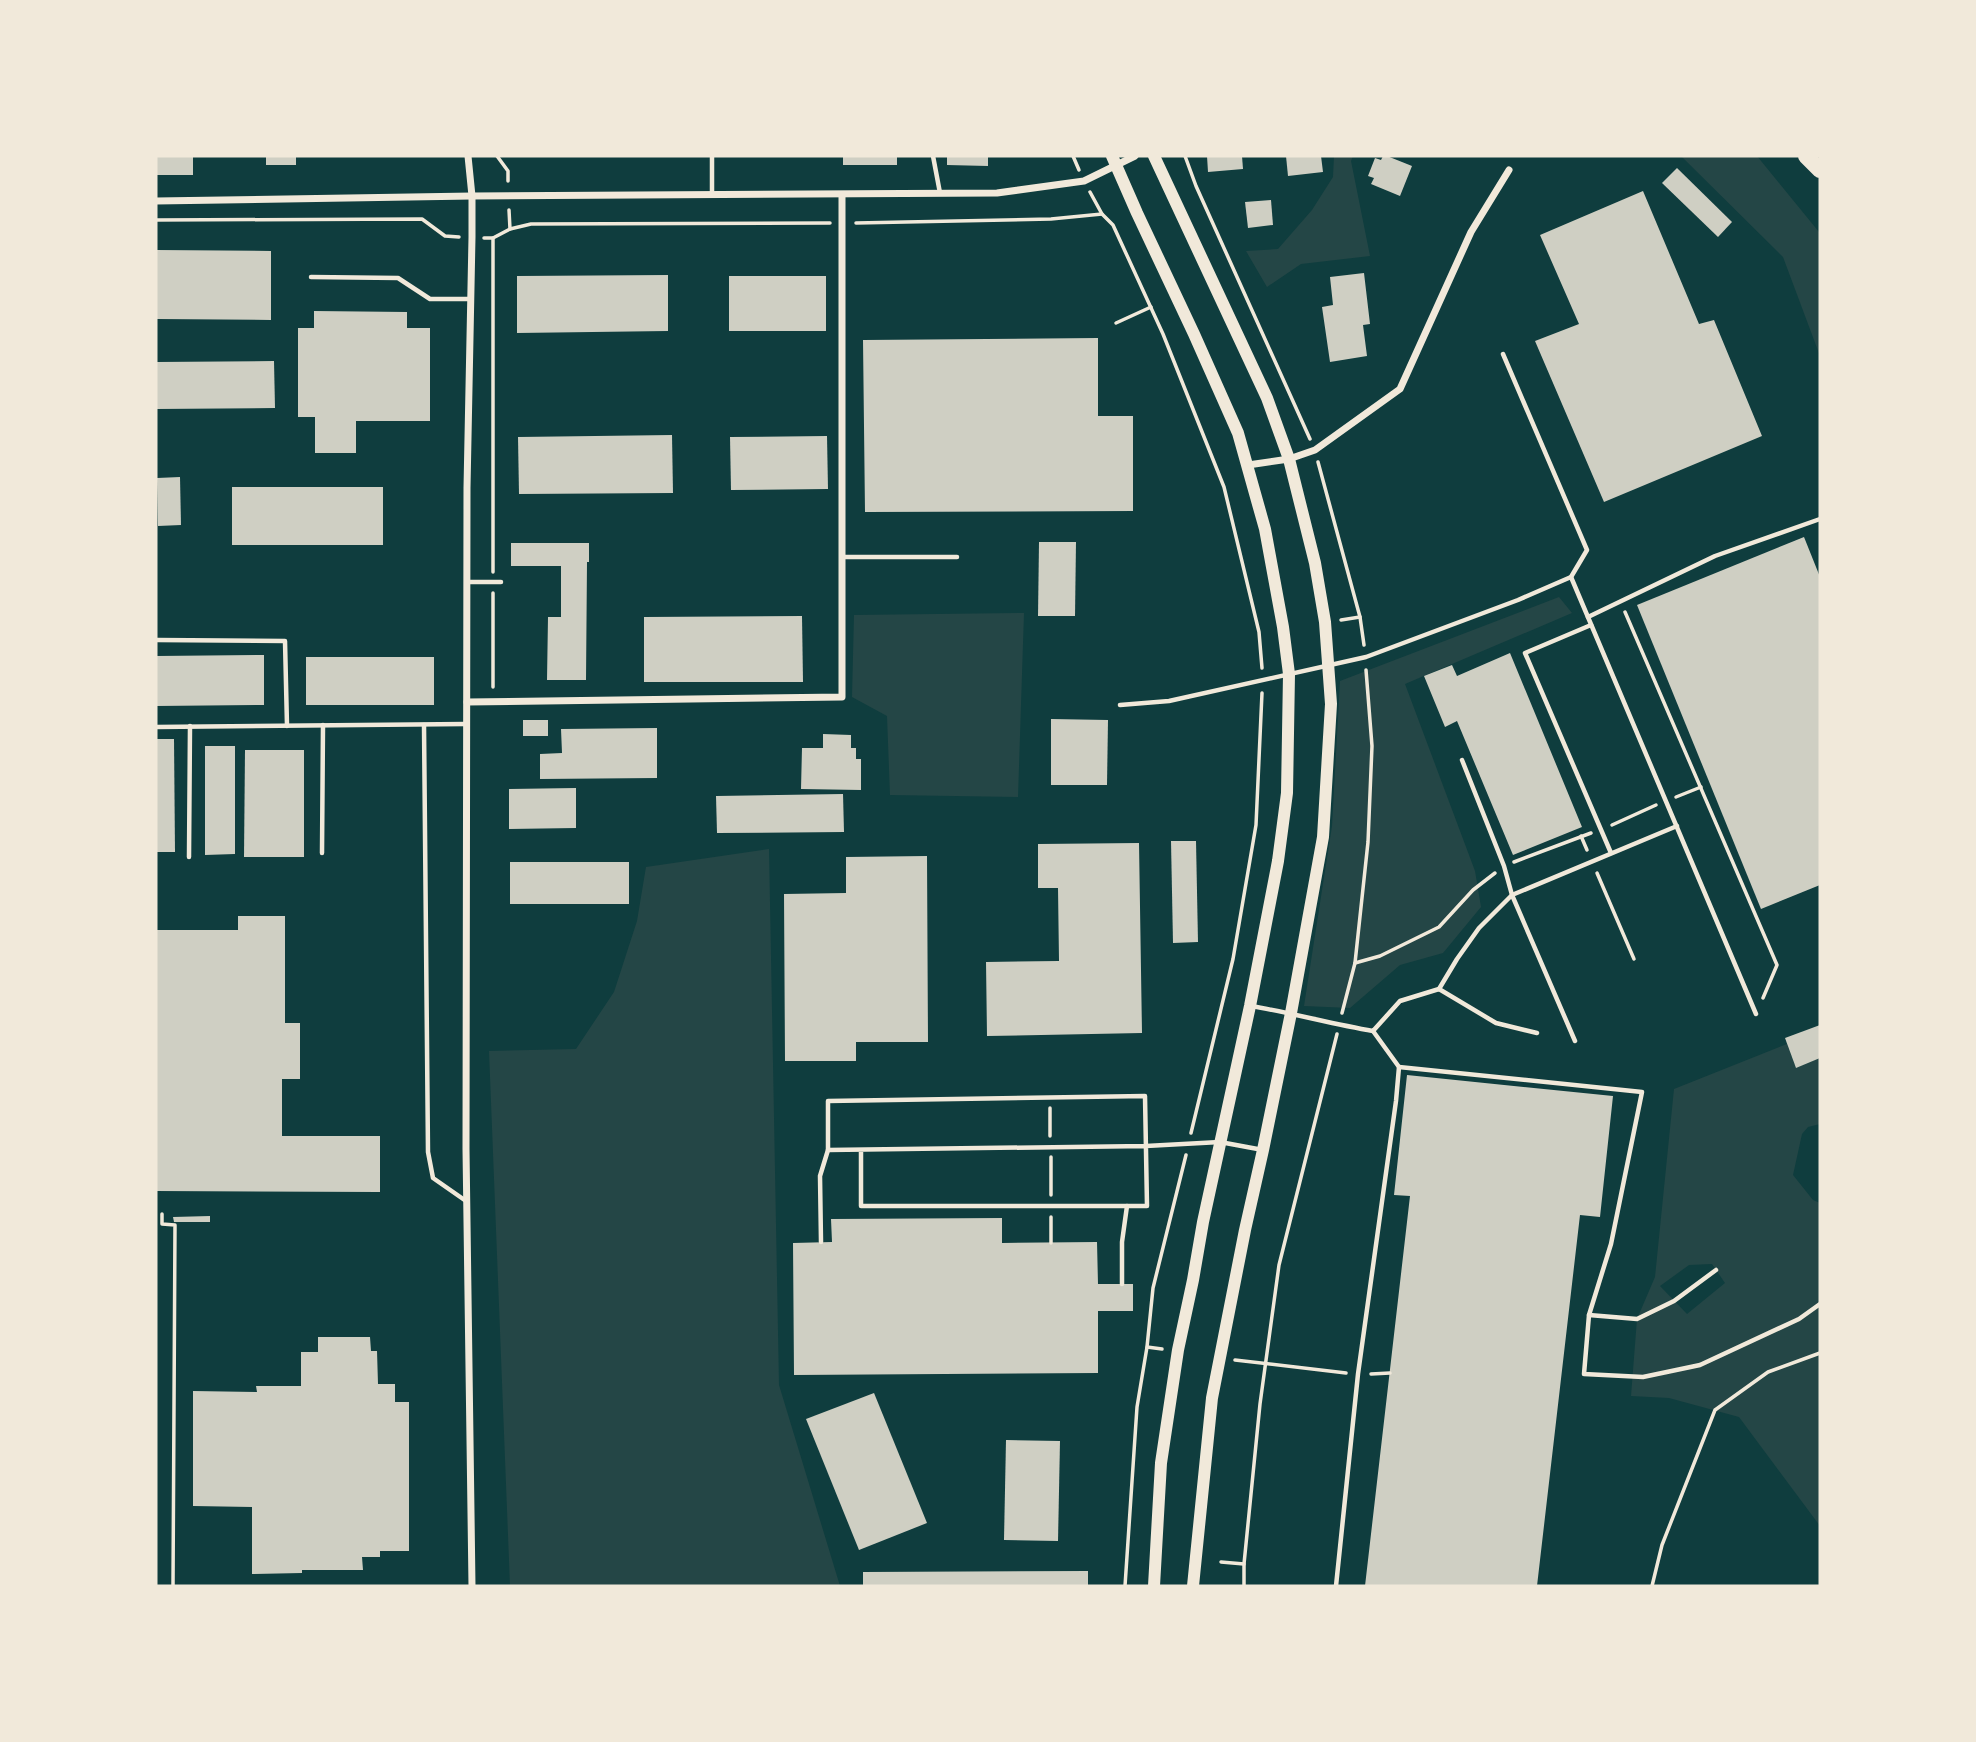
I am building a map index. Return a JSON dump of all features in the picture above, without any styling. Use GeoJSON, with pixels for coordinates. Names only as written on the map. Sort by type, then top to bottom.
{"type":"FeatureCollection","features":[{"type":"Feature","properties":{"kind":"main road"},"geometry":{"type":"LineString","coordinates":[[1806,156],[1820,170]]}},
{"type":"Feature","properties":{"kind":"street"},"geometry":{"type":"LineString","coordinates":[[468,156],[472,237],[467,582],[467,1201],[472,1586]]}},
{"type":"Feature","properties":{"kind":"street"},"geometry":{"type":"LineString","coordinates":[[156,201],[997,193],[1084,181],[1115,161],[1135,156]]}},
{"type":"Feature","properties":{"kind":"street"},"geometry":{"type":"LineString","coordinates":[[1154,156],[1267,398],[1289,459],[1325,622],[1331,704],[1323,837],[1291,1013],[1212,1398],[1193,1586]]}},
{"type":"Feature","properties":{"kind":"street"},"geometry":{"type":"LineString","coordinates":[[1115,161],[1238,433],[1265,529],[1289,674],[1287,793],[1278,861],[1178,1350],[1161,1463],[1154,1586]]}},
{"type":"Feature","properties":{"kind":"street"},"geometry":{"type":"LineString","coordinates":[[1248,465],[1289,459],[1315,450],[1400,389],[1471,232],[1509,170]]}},
{"type":"Feature","properties":{"kind":"street"},"geometry":{"type":"LineString","coordinates":[[467,702],[842,697],[842,195]]}},
{"type":"Feature","properties":{"kind":"lane"},"geometry":{"type":"LineString","coordinates":[[712,156],[712,195]]}},
{"type":"Feature","properties":{"kind":"lane"},"geometry":{"type":"LineString","coordinates":[[933,156],[940,194]]}},
{"type":"Feature","properties":{"kind":"lane"},"geometry":{"type":"LineString","coordinates":[[311,276],[398,278],[430,299],[471,299]]}},
{"type":"Feature","properties":{"kind":"lane"},"geometry":{"type":"LineString","coordinates":[[1120,705],[1169,701],[1328,666],[1378,652],[1572,577],[1587,550],[1503,354]]}},
{"type":"Feature","properties":{"kind":"lane"},"geometry":{"type":"LineString","coordinates":[[1588,617],[1715,556],[1820,519]]}},
{"type":"Feature","properties":{"kind":"lane"},"geometry":{"type":"LineString","coordinates":[[842,557],[957,557]]}},
{"type":"Feature","properties":{"kind":"lane"},"geometry":{"type":"LineString","coordinates":[[1572,577],[1756,1014]]}},
{"type":"Feature","properties":{"kind":"lane"},"geometry":{"type":"LineString","coordinates":[[467,582],[501,582]]}},
{"type":"Feature","properties":{"kind":"lane"},"geometry":{"type":"LineString","coordinates":[[1591,625],[1525,653],[1611,853]]}},
{"type":"Feature","properties":{"kind":"lane"},"geometry":{"type":"LineString","coordinates":[[157,640],[285,641],[287,726]]}},
{"type":"Feature","properties":{"kind":"lane"},"geometry":{"type":"LineString","coordinates":[[424,724],[428,1152],[433,1178],[467,1201]]}},
{"type":"Feature","properties":{"kind":"lane"},"geometry":{"type":"LineString","coordinates":[[156,727],[467,724]]}},
{"type":"Feature","properties":{"kind":"lane"},"geometry":{"type":"LineString","coordinates":[[321,853],[323,725]]}},
{"type":"Feature","properties":{"kind":"lane"},"geometry":{"type":"LineString","coordinates":[[189,857],[190,726]]}},
{"type":"Feature","properties":{"kind":"lane"},"geometry":{"type":"LineString","coordinates":[[1462,760],[1504,866],[1512,895],[1575,1041]]}},
{"type":"Feature","properties":{"kind":"lane"},"geometry":{"type":"LineString","coordinates":[[1373,1031],[1400,1001],[1439,989],[1479,928],[1512,895],[1676,825]]}},
{"type":"Feature","properties":{"kind":"lane"},"geometry":{"type":"LineString","coordinates":[[1439,989],[1496,1023],[1536,1033]]}},
{"type":"Feature","properties":{"kind":"lane"},"geometry":{"type":"LineString","coordinates":[[1250,1006],[1373,1031],[1399,1067],[1358,1374],[1336,1586]]}},
{"type":"Feature","properties":{"kind":"lane"},"geometry":{"type":"LineString","coordinates":[[1399,1067],[1642,1092],[1611,1244],[1590,1315],[1584,1374],[1643,1377],[1700,1366],[1799,1319],[1820,1304]]}},
{"type":"Feature","properties":{"kind":"lane"},"geometry":{"type":"LineString","coordinates":[[821,1242],[820,1176],[828,1150],[828,1101],[1145,1097],[1147,1206],[861,1206],[861,1150]]}},
{"type":"Feature","properties":{"kind":"lane"},"geometry":{"type":"LineString","coordinates":[[828,1150],[1050,1148],[1220,1142],[1263,1150]]}},
{"type":"Feature","properties":{"kind":"lane"},"geometry":{"type":"LineString","coordinates":[[1122,1284],[1122,1242],[1127,1206]]}},
{"type":"Feature","properties":{"kind":"lane"},"geometry":{"type":"LineString","coordinates":[[1590,1315],[1637,1319],[1674,1301],[1716,1270]]}},
{"type":"Feature","properties":{"kind":"path"},"geometry":{"type":"LineString","coordinates":[[1073,156],[1102,215],[1112,225],[1151,307],[1224,487],[1259,632],[1262,681],[1256,825],[1233,959],[1153,1288],[1137,1408],[1125,1586]]}},
{"type":"Feature","properties":{"kind":"path"},"geometry":{"type":"LineString","coordinates":[[1185,156],[1315,450]]}},
{"type":"Feature","properties":{"kind":"path"},"geometry":{"type":"LineString","coordinates":[[156,220],[422,219],[445,236],[492,238],[510,229],[531,224],[842,223],[1051,219],[1102,215]]}},
{"type":"Feature","properties":{"kind":"path"},"geometry":{"type":"LineString","coordinates":[[492,238],[493,702]]}},
{"type":"Feature","properties":{"kind":"path"},"geometry":{"type":"LineString","coordinates":[[1116,323],[1151,307]]}},
{"type":"Feature","properties":{"kind":"path"},"geometry":{"type":"LineString","coordinates":[[1620,601],[1777,965],[1756,1014]]}},
{"type":"Feature","properties":{"kind":"path"},"geometry":{"type":"LineString","coordinates":[[1355,963],[1380,956],[1439,927],[1473,890],[1504,866],[1601,830],[1701,787]]}},
{"type":"Feature","properties":{"kind":"path"},"geometry":{"type":"LineString","coordinates":[[1581,836],[1634,959]]}},
{"type":"Feature","properties":{"kind":"path"},"geometry":{"type":"LineString","coordinates":[[1050,1098],[1051,1243]]}},
{"type":"Feature","properties":{"kind":"path"},"geometry":{"type":"LineString","coordinates":[[162,1214],[162,1224],[175,1225],[173,1586]]}},
{"type":"Feature","properties":{"kind":"path"},"geometry":{"type":"LineString","coordinates":[[1147,1347],[1178,1350]]}},
{"type":"Feature","properties":{"kind":"path"},"geometry":{"type":"LineString","coordinates":[[1652,1586],[1662,1545],[1716,1410],[1768,1372],[1820,1353]]}},
{"type":"Feature","properties":{"kind":"path"},"geometry":{"type":"LineString","coordinates":[[1220,1358],[1358,1374],[1390,1373]]}},
{"type":"Feature","properties":{"kind":"path"},"geometry":{"type":"LineString","coordinates":[[1221,1562],[1244,1564]]}},
{"type":"Feature","properties":{"kind":"shaded area"},"geometry":{"type":"Polygon","coordinates":[[[1334,156],[1353,156],[1351,161],[1370,256],[1301,264],[1267,287],[1246,251],[1278,249],[1312,210],[1333,177],[1334,156]]]}},
{"type":"Feature","properties":{"kind":"shaded area"},"geometry":{"type":"Polygon","coordinates":[[[1681,156],[1757,156],[1819,232],[1820,356],[1783,257],[1681,156]]]}},
{"type":"Feature","properties":{"kind":"shaded area"},"geometry":{"type":"Polygon","coordinates":[[[1559,597],[1572,613],[1405,684],[1475,871],[1481,907],[1443,953],[1400,965],[1350,1008],[1304,1006],[1332,826],[1340,681],[1559,597]]]}},
{"type":"Feature","properties":{"kind":"shaded area"},"geometry":{"type":"Polygon","coordinates":[[[1024,613],[1018,797],[890,795],[887,716],[852,697],[854,615],[1024,613]]]}},
{"type":"Feature","properties":{"kind":"shaded area"},"geometry":{"type":"Polygon","coordinates":[[[769,849],[779,1385],[840,1586],[510,1586],[489,1051],[576,1049],[614,992],[637,921],[646,867],[769,849]]]}},
{"type":"Feature","properties":{"kind":"shaded area"},"geometry":{"type":"Polygon","coordinates":[[[1787,1044],[1796,1068],[1820,1058],[1820,1124],[1808,1127],[1802,1134],[1793,1175],[1813,1200],[1820,1203],[1820,1526],[1739,1417],[1669,1398],[1631,1396],[1637,1319],[1655,1277],[1674,1089],[1787,1044]],[[1712,1264],[1689,1265],[1660,1286],[1687,1314],[1725,1283],[1712,1264]]]}},
{"type":"Feature","properties":{"kind":"building"},"geometry":{"type":"Polygon","coordinates":[[[156,156],[193,156],[193,175],[156,175],[156,156]]]}},
{"type":"Feature","properties":{"kind":"building"},"geometry":{"type":"Polygon","coordinates":[[[266,156],[296,156],[296,165],[266,165],[266,156]]]}},
{"type":"Feature","properties":{"kind":"building"},"geometry":{"type":"Polygon","coordinates":[[[843,156],[897,156],[897,165],[843,165],[843,156]]]}},
{"type":"Feature","properties":{"kind":"building"},"geometry":{"type":"Polygon","coordinates":[[[947,156],[988,156],[988,166],[947,165],[947,156]]]}},
{"type":"Feature","properties":{"kind":"building"},"geometry":{"type":"Polygon","coordinates":[[[1207,156],[1242,156],[1243,169],[1208,172],[1207,156]]]}},
{"type":"Feature","properties":{"kind":"building"},"geometry":{"type":"Polygon","coordinates":[[[1286,156],[1321,156],[1323,172],[1288,176],[1286,156]]]}},
{"type":"Feature","properties":{"kind":"building"},"geometry":{"type":"Polygon","coordinates":[[[1383,156],[1412,166],[1400,196],[1371,184],[1374,178],[1368,176],[1375,158],[1381,160],[1383,156]]]}},
{"type":"Feature","properties":{"kind":"building"},"geometry":{"type":"Polygon","coordinates":[[[1677,168],[1732,222],[1718,237],[1662,183],[1677,168]]]}},
{"type":"Feature","properties":{"kind":"building"},"geometry":{"type":"Polygon","coordinates":[[[1643,191],[1699,324],[1714,320],[1762,436],[1604,502],[1535,341],[1579,324],[1540,235],[1643,191]]]}},
{"type":"Feature","properties":{"kind":"building"},"geometry":{"type":"Polygon","coordinates":[[[1271,200],[1273,225],[1248,228],[1245,202],[1271,200]]]}},
{"type":"Feature","properties":{"kind":"building"},"geometry":{"type":"Polygon","coordinates":[[[156,250],[271,251],[271,320],[156,319],[156,250]]]}},
{"type":"Feature","properties":{"kind":"building"},"geometry":{"type":"Polygon","coordinates":[[[1364,273],[1370,324],[1363,325],[1367,356],[1330,362],[1322,307],[1333,305],[1330,277],[1364,273]]]}},
{"type":"Feature","properties":{"kind":"building"},"geometry":{"type":"Polygon","coordinates":[[[668,275],[668,331],[517,333],[517,276],[668,275]]]}},
{"type":"Feature","properties":{"kind":"building"},"geometry":{"type":"Polygon","coordinates":[[[729,276],[826,276],[826,331],[729,331],[729,276]]]}},
{"type":"Feature","properties":{"kind":"building"},"geometry":{"type":"Polygon","coordinates":[[[314,311],[407,312],[407,328],[430,328],[430,421],[356,421],[356,453],[315,453],[315,417],[298,417],[298,328],[314,328],[314,311]]]}},
{"type":"Feature","properties":{"kind":"building"},"geometry":{"type":"Polygon","coordinates":[[[1098,338],[1098,416],[1133,416],[1133,511],[865,512],[863,340],[1098,338]]]}},
{"type":"Feature","properties":{"kind":"building"},"geometry":{"type":"Polygon","coordinates":[[[274,361],[275,408],[156,409],[156,362],[274,361]]]}},
{"type":"Feature","properties":{"kind":"building"},"geometry":{"type":"Polygon","coordinates":[[[672,435],[673,493],[519,494],[518,437],[672,435]]]}},
{"type":"Feature","properties":{"kind":"building"},"geometry":{"type":"Polygon","coordinates":[[[827,436],[828,489],[731,490],[730,437],[827,436]]]}},
{"type":"Feature","properties":{"kind":"building"},"geometry":{"type":"Polygon","coordinates":[[[180,477],[181,525],[158,526],[157,478],[180,477]]]}},
{"type":"Feature","properties":{"kind":"building"},"geometry":{"type":"Polygon","coordinates":[[[232,487],[383,487],[383,545],[232,545],[232,487]]]}},
{"type":"Feature","properties":{"kind":"building"},"geometry":{"type":"Polygon","coordinates":[[[1804,537],[1820,577],[1820,885],[1761,909],[1637,605],[1804,537]]]}},
{"type":"Feature","properties":{"kind":"building"},"geometry":{"type":"Polygon","coordinates":[[[1039,542],[1076,542],[1075,616],[1038,616],[1039,542]]]}},
{"type":"Feature","properties":{"kind":"building"},"geometry":{"type":"Polygon","coordinates":[[[511,543],[589,543],[586,680],[547,680],[548,617],[561,617],[561,566],[511,566],[511,543]]]}},
{"type":"Feature","properties":{"kind":"building"},"geometry":{"type":"Polygon","coordinates":[[[802,616],[803,682],[644,682],[644,617],[802,616]]]}},
{"type":"Feature","properties":{"kind":"building"},"geometry":{"type":"Polygon","coordinates":[[[1510,653],[1582,827],[1513,855],[1457,721],[1445,727],[1424,676],[1452,665],[1457,676],[1510,653]]]}},
{"type":"Feature","properties":{"kind":"building"},"geometry":{"type":"Polygon","coordinates":[[[264,655],[264,705],[156,706],[156,656],[264,655]]]}},
{"type":"Feature","properties":{"kind":"building"},"geometry":{"type":"Polygon","coordinates":[[[306,657],[434,657],[434,705],[306,705],[306,657]]]}},
{"type":"Feature","properties":{"kind":"building"},"geometry":{"type":"Polygon","coordinates":[[[1051,719],[1108,720],[1107,785],[1051,785],[1051,719]]]}},
{"type":"Feature","properties":{"kind":"building"},"geometry":{"type":"Polygon","coordinates":[[[523,720],[548,720],[548,736],[523,736],[523,720]]]}},
{"type":"Feature","properties":{"kind":"building"},"geometry":{"type":"Polygon","coordinates":[[[657,728],[657,778],[540,779],[540,754],[562,753],[561,729],[657,728]]]}},
{"type":"Feature","properties":{"kind":"building"},"geometry":{"type":"Polygon","coordinates":[[[823,734],[851,735],[851,748],[856,748],[856,759],[861,759],[861,790],[801,789],[802,748],[823,748],[823,734]]]}},
{"type":"Feature","properties":{"kind":"building"},"geometry":{"type":"Polygon","coordinates":[[[156,739],[174,739],[175,852],[156,852],[156,739]]]}},
{"type":"Feature","properties":{"kind":"building"},"geometry":{"type":"Polygon","coordinates":[[[205,746],[235,746],[235,854],[205,855],[205,746]]]}},
{"type":"Feature","properties":{"kind":"building"},"geometry":{"type":"Polygon","coordinates":[[[245,750],[304,750],[304,857],[244,857],[245,750]]]}},
{"type":"Feature","properties":{"kind":"building"},"geometry":{"type":"Polygon","coordinates":[[[576,788],[576,828],[509,829],[509,789],[576,788]]]}},
{"type":"Feature","properties":{"kind":"building"},"geometry":{"type":"Polygon","coordinates":[[[843,794],[844,832],[717,833],[716,796],[843,794]]]}},
{"type":"Feature","properties":{"kind":"building"},"geometry":{"type":"Polygon","coordinates":[[[1171,841],[1196,841],[1198,942],[1173,943],[1171,841]]]}},
{"type":"Feature","properties":{"kind":"building"},"geometry":{"type":"Polygon","coordinates":[[[1139,843],[1142,1033],[987,1036],[986,962],[1059,961],[1058,888],[1038,888],[1038,844],[1139,843]]]}},
{"type":"Feature","properties":{"kind":"building"},"geometry":{"type":"Polygon","coordinates":[[[927,856],[928,1042],[856,1042],[856,1061],[785,1061],[784,894],[846,893],[846,857],[927,856]]]}},
{"type":"Feature","properties":{"kind":"building"},"geometry":{"type":"Polygon","coordinates":[[[510,862],[629,862],[629,904],[510,904],[510,862]]]}},
{"type":"Feature","properties":{"kind":"building"},"geometry":{"type":"Polygon","coordinates":[[[238,916],[285,916],[285,1023],[300,1023],[300,1079],[282,1079],[282,1136],[380,1136],[380,1192],[156,1191],[156,930],[238,930],[238,916]]]}},
{"type":"Feature","properties":{"kind":"building"},"geometry":{"type":"Polygon","coordinates":[[[1820,1025],[1820,1058],[1796,1068],[1785,1038],[1820,1025]]]}},
{"type":"Feature","properties":{"kind":"building"},"geometry":{"type":"Polygon","coordinates":[[[1407,1075],[1613,1096],[1600,1217],[1580,1215],[1537,1586],[1365,1586],[1410,1196],[1394,1195],[1407,1075]]]}},
{"type":"Feature","properties":{"kind":"building"},"geometry":{"type":"Polygon","coordinates":[[[210,1216],[210,1222],[174,1222],[173,1217],[210,1216]]]}},
{"type":"Feature","properties":{"kind":"building"},"geometry":{"type":"Polygon","coordinates":[[[1002,1218],[1002,1243],[1097,1242],[1098,1284],[1133,1284],[1133,1311],[1098,1311],[1098,1373],[794,1375],[793,1243],[832,1242],[831,1219],[1002,1218]]]}},
{"type":"Feature","properties":{"kind":"building"},"geometry":{"type":"Polygon","coordinates":[[[318,1337],[370,1337],[371,1351],[377,1351],[378,1384],[395,1384],[395,1402],[409,1402],[409,1551],[380,1551],[380,1557],[362,1557],[363,1570],[302,1570],[302,1573],[252,1574],[252,1507],[193,1506],[193,1391],[257,1392],[256,1386],[301,1386],[301,1352],[318,1352],[318,1337]]]}},
{"type":"Feature","properties":{"kind":"building"},"geometry":{"type":"Polygon","coordinates":[[[874,1393],[927,1523],[859,1550],[806,1419],[874,1393]]]}},
{"type":"Feature","properties":{"kind":"building"},"geometry":{"type":"Polygon","coordinates":[[[1006,1440],[1060,1441],[1058,1541],[1004,1540],[1006,1440]]]}},
{"type":"Feature","properties":{"kind":"building"},"geometry":{"type":"Polygon","coordinates":[[[1088,1571],[1088,1586],[863,1586],[863,1572],[1088,1571]]]}}]}
